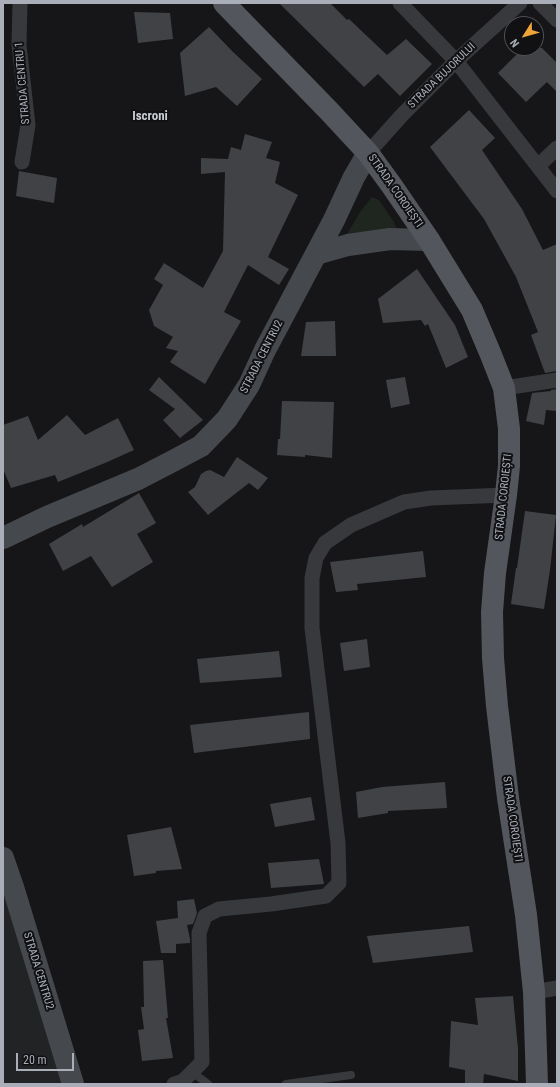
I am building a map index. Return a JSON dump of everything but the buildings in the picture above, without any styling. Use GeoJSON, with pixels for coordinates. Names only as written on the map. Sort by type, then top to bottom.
{"type":"FeatureCollection","features":[{"type":"Feature","properties":{"kind":"main road","name":"STRADA COROIEȘTI"},"geometry":{"type":"LineString","coordinates":[[224,3],[299,79],[368,153],[429,240],[472,310],[504,388],[509,429],[509,466],[495,573],[492,612],[493,658],[508,798],[526,915],[534,992],[537,1084]]}},
{"type":"Feature","properties":{"kind":"street","name":"STRADA CENTRU 1"},"geometry":{"type":"LineString","coordinates":[[20,3],[19,45],[28,125],[22,162]]}},
{"type":"Feature","properties":{"kind":"street"},"geometry":{"type":"LineString","coordinates":[[400,3],[456,61],[557,191]]}},
{"type":"Feature","properties":{"kind":"street","name":"STRADA BUJORULUI"},"geometry":{"type":"LineString","coordinates":[[368,153],[402,115],[456,61],[520,3]]}},
{"type":"Feature","properties":{"kind":"street"},"geometry":{"type":"LineString","coordinates":[[540,3],[557,20]]}},
{"type":"Feature","properties":{"kind":"street"},"geometry":{"type":"LineString","coordinates":[[538,166],[557,148]]}},
{"type":"Feature","properties":{"kind":"street","name":"STRADA CENTRU2"},"geometry":{"type":"LineString","coordinates":[[3,538],[47,517],[138,479],[200,446],[227,419],[249,385],[265,350],[334,220],[354,177],[368,153]]}},
{"type":"Feature","properties":{"kind":"street"},"geometry":{"type":"LineString","coordinates":[[316,254],[348,244],[390,239],[429,240]]}},
{"type":"Feature","properties":{"kind":"street"},"geometry":{"type":"LineString","coordinates":[[504,388],[557,380]]}},
{"type":"Feature","properties":{"kind":"street"},"geometry":{"type":"LineString","coordinates":[[174,1084],[183,1081],[202,1062],[200,933],[204,916],[219,909],[271,904],[326,896],[339,883],[338,843],[312,628],[312,578],[316,558],[325,543],[351,525],[404,502],[431,498],[506,495]]}},
{"type":"Feature","properties":{"kind":"street","name":"STRADA CENTRU2"},"geometry":{"type":"LineString","coordinates":[[3,858],[73,1084]]}},
{"type":"Feature","properties":{"kind":"street"},"geometry":{"type":"LineString","coordinates":[[534,992],[557,988]]}},
{"type":"Feature","properties":{"kind":"lane"},"geometry":{"type":"LineString","coordinates":[[192,1072],[208,1084]]}},
{"type":"Feature","properties":{"kind":"lane"},"geometry":{"type":"LineString","coordinates":[[286,1084],[352,1075]]}},
{"type":"Feature","properties":{"kind":"shaded area"},"geometry":{"type":"Polygon","coordinates":[[[372,197],[379,200],[394,222],[398,233],[346,236],[360,212],[372,197]]]}},
{"type":"Feature","properties":{"kind":"shaded area"},"geometry":{"type":"Polygon","coordinates":[[[3,887],[73,1084],[3,1084],[3,887]]]}},
{"type":"Feature","properties":{"kind":"district","name":"Iscroni"},"geometry":{"type":"Point","coordinates":[150,117]}}]}
